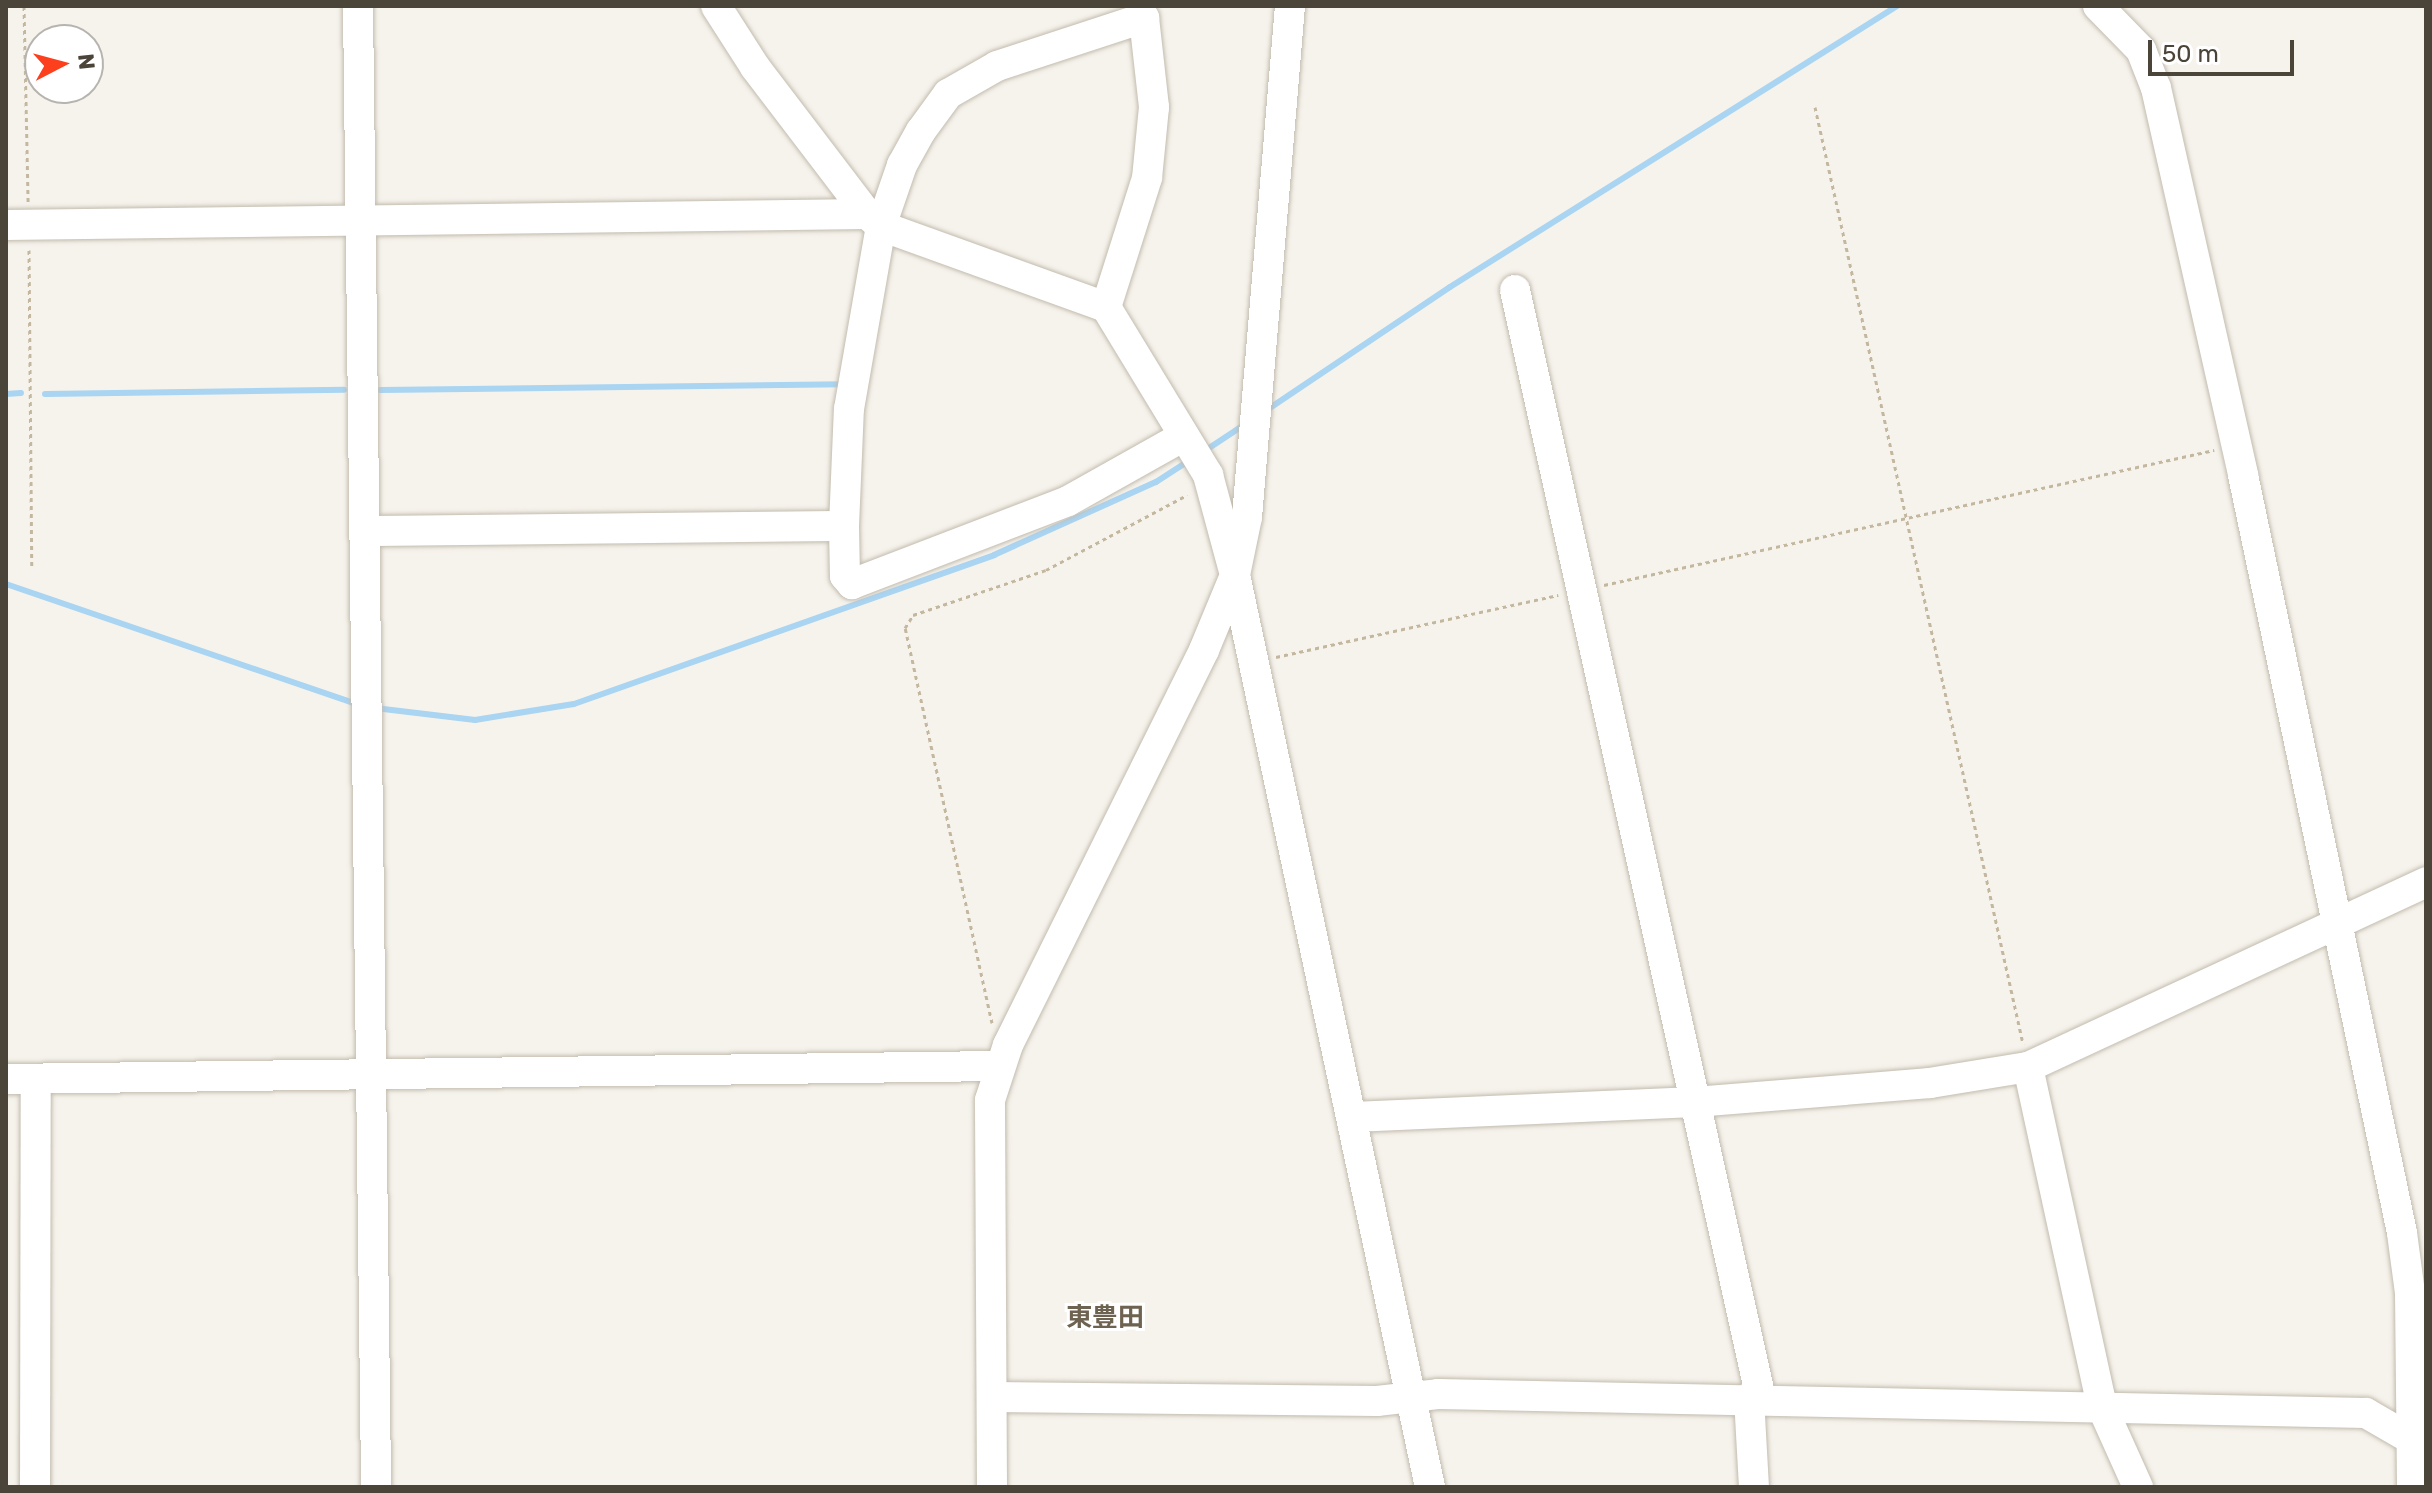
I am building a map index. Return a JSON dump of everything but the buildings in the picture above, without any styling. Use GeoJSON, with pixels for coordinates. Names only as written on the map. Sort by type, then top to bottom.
{"type":"FeatureCollection","features":[{"type":"Feature","properties":{"kind":"street"},"geometry":{"type":"LineString","coordinates":[[358,6],[366,531],[364,673],[368,1077],[376,1487]]}},
{"type":"Feature","properties":{"kind":"street"},"geometry":{"type":"LineString","coordinates":[[716,6],[755,67],[874,220]]}},
{"type":"Feature","properties":{"kind":"street"},"geometry":{"type":"LineString","coordinates":[[992,1487],[990,1100],[1003,1056],[1204,650],[1235,575],[1247,517],[1290,6]]}},
{"type":"Feature","properties":{"kind":"street"},"geometry":{"type":"LineString","coordinates":[[2098,6],[2141,50],[2156,88],[2236,445],[2336,927],[2414,1235],[2410,1293],[2416,1442],[2412,1487]]}},
{"type":"Feature","properties":{"kind":"street"},"geometry":{"type":"LineString","coordinates":[[1106,307],[1147,178],[1154,107],[1142,12],[997,66],[948,94],[902,165],[874,220],[849,409],[845,576],[852,584],[1068,501],[1184,436]]}},
{"type":"Feature","properties":{"kind":"street"},"geometry":{"type":"LineString","coordinates":[[18,225],[359,218],[874,220],[1106,307],[1209,479],[1235,575],[1430,1487]]}},
{"type":"Feature","properties":{"kind":"street"},"geometry":{"type":"LineString","coordinates":[[1515,290],[1695,1102],[1755,1399],[1754,1487]]}},
{"type":"Feature","properties":{"kind":"street"},"geometry":{"type":"LineString","coordinates":[[366,531],[844,526]]}},
{"type":"Feature","properties":{"kind":"street"},"geometry":{"type":"LineString","coordinates":[[1353,1117],[1695,1102],[1930,1083],[2028,1067],[2336,927],[2426,882]]}},
{"type":"Feature","properties":{"kind":"street"},"geometry":{"type":"LineString","coordinates":[[35,1487],[21,1079],[368,1077],[381,1071],[1003,1056]]}},
{"type":"Feature","properties":{"kind":"street"},"geometry":{"type":"LineString","coordinates":[[2028,1067],[2102,1407],[2138,1487]]}},
{"type":"Feature","properties":{"kind":"street"},"geometry":{"type":"LineString","coordinates":[[992,1397],[1755,1399],[2366,1413],[2416,1442]]}},
{"type":"Feature","properties":{"kind":"path"},"geometry":{"type":"LineString","coordinates":[[24,6],[18,225],[32,568]]}},
{"type":"Feature","properties":{"kind":"path"},"geometry":{"type":"LineString","coordinates":[[1815,107],[2028,1067]]}},
{"type":"Feature","properties":{"kind":"path"},"geometry":{"type":"LineString","coordinates":[[1253,663],[2236,445]]}},
{"type":"Feature","properties":{"kind":"path"},"geometry":{"type":"LineString","coordinates":[[1003,1056],[993,1029],[905,628],[913,615],[1046,570],[1209,479]]}},
{"type":"Feature","properties":{"kind":"waterway"},"geometry":{"type":"LineString","coordinates":[[1267,410],[1450,287],[1897,6]]}},
{"type":"Feature","properties":{"kind":"waterway"},"geometry":{"type":"LineString","coordinates":[[380,390],[843,384]]}},
{"type":"Feature","properties":{"kind":"waterway"},"geometry":{"type":"LineString","coordinates":[[45,394],[344,390]]}},
{"type":"Feature","properties":{"kind":"waterway"},"geometry":{"type":"LineString","coordinates":[[6,394],[21,393]]}},
{"type":"Feature","properties":{"kind":"waterway"},"geometry":{"type":"LineString","coordinates":[[1203,452],[1244,425]]}},
{"type":"Feature","properties":{"kind":"waterway"},"geometry":{"type":"LineString","coordinates":[[375,708],[475,720],[574,704],[994,555],[1156,482],[1190,460]]}},
{"type":"Feature","properties":{"kind":"waterway"},"geometry":{"type":"LineString","coordinates":[[6,584],[357,704]]}},
{"type":"Feature","properties":{"kind":"district","name":"東豊田"},"geometry":{"type":"Point","coordinates":[1105,1318]}}]}
